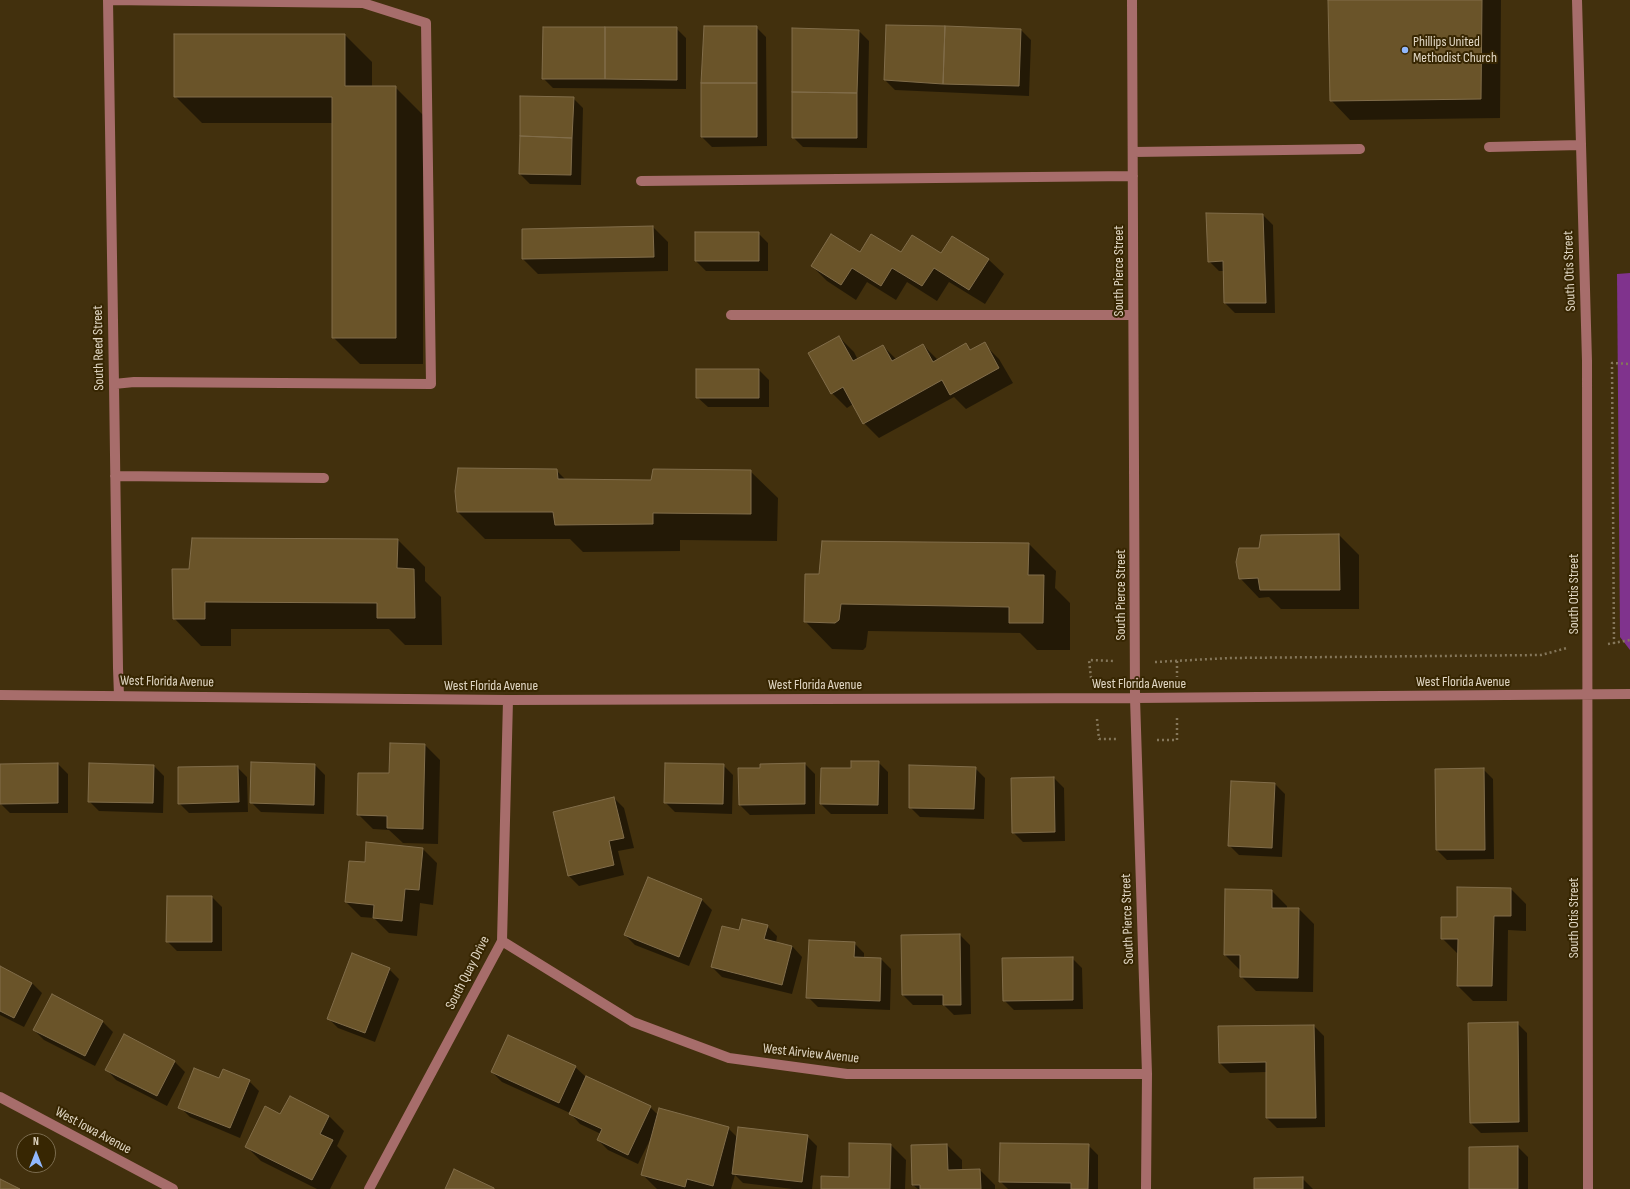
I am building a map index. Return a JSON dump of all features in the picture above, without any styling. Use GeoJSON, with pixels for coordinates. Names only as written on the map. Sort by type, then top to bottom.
{"type":"FeatureCollection","features":[{"type":"Feature","properties":{"kind":"street","name":"South Reed Street"},"geometry":{"type":"LineString","coordinates":[[108,0],[119,696]]}},
{"type":"Feature","properties":{"kind":"street"},"geometry":{"type":"LineString","coordinates":[[108,0],[363,2],[426,23],[431,384],[134,382],[114,384]]}},
{"type":"Feature","properties":{"kind":"street","name":"South Pierce Street"},"geometry":{"type":"LineString","coordinates":[[1132,0],[1135,698],[1147,1074],[1146,1189]]}},
{"type":"Feature","properties":{"kind":"street","name":"South Otis Street"},"geometry":{"type":"LineString","coordinates":[[1577,0],[1587,361],[1588,1189]]}},
{"type":"Feature","properties":{"kind":"street"},"geometry":{"type":"LineString","coordinates":[[1489,147],[1581,145]]}},
{"type":"Feature","properties":{"kind":"street"},"geometry":{"type":"LineString","coordinates":[[1133,152],[1360,149]]}},
{"type":"Feature","properties":{"kind":"street"},"geometry":{"type":"LineString","coordinates":[[640,181],[1133,176]]}},
{"type":"Feature","properties":{"kind":"street"},"geometry":{"type":"LineString","coordinates":[[732,315],[1134,315]]}},
{"type":"Feature","properties":{"kind":"street"},"geometry":{"type":"LineString","coordinates":[[115,476],[324,478]]}},
{"type":"Feature","properties":{"kind":"street","name":"West Florida Avenue"},"geometry":{"type":"LineString","coordinates":[[0,695],[508,700],[1135,698],[1630,694]]}},
{"type":"Feature","properties":{"kind":"street","name":"South Quay Drive"},"geometry":{"type":"LineString","coordinates":[[369,1189],[502,941],[508,700]]}},
{"type":"Feature","properties":{"kind":"street","name":"West Airview Avenue"},"geometry":{"type":"LineString","coordinates":[[502,941],[633,1022],[729,1058],[847,1074],[1147,1074]]}},
{"type":"Feature","properties":{"kind":"street","name":"West Iowa Avenue"},"geometry":{"type":"LineString","coordinates":[[0,1097],[173,1189]]}},
{"type":"Feature","properties":{"kind":"path"},"geometry":{"type":"LineString","coordinates":[[1614,644],[1612,363],[1630,364]]}},
{"type":"Feature","properties":{"kind":"path"},"geometry":{"type":"LineString","coordinates":[[1177,661],[1230,658],[1541,655],[1564,648],[1614,644],[1630,640]]}},
{"type":"Feature","properties":{"kind":"shaded area"},"geometry":{"type":"Polygon","coordinates":[[[1630,273],[1630,650],[1620,637],[1617,274],[1630,273]]]}},
{"type":"Feature","properties":{"kind":"building","name":"Phillips United Methodist Church"},"geometry":{"type":"Polygon","coordinates":[[[1328,0],[1482,0],[1481,99],[1330,101],[1328,0]]]}},
{"type":"Feature","properties":{"kind":"building"},"geometry":{"type":"Polygon","coordinates":[[[886,25],[945,26],[943,84],[884,80],[886,25]]]}},
{"type":"Feature","properties":{"kind":"building"},"geometry":{"type":"Polygon","coordinates":[[[704,26],[757,26],[757,83],[701,83],[704,26]]]}},
{"type":"Feature","properties":{"kind":"building"},"geometry":{"type":"Polygon","coordinates":[[[945,26],[1021,29],[1019,86],[943,84],[945,26]]]}},
{"type":"Feature","properties":{"kind":"building"},"geometry":{"type":"Polygon","coordinates":[[[543,27],[605,27],[605,79],[542,79],[543,27]]]}},
{"type":"Feature","properties":{"kind":"building"},"geometry":{"type":"Polygon","coordinates":[[[605,27],[677,27],[677,80],[605,79],[605,27]]]}},
{"type":"Feature","properties":{"kind":"building"},"geometry":{"type":"Polygon","coordinates":[[[792,28],[859,30],[857,93],[792,92],[792,28]]]}},
{"type":"Feature","properties":{"kind":"building"},"geometry":{"type":"Polygon","coordinates":[[[174,34],[345,34],[345,86],[396,86],[396,338],[332,338],[332,97],[174,97],[174,34]]]}},
{"type":"Feature","properties":{"kind":"building"},"geometry":{"type":"Polygon","coordinates":[[[701,83],[757,83],[757,137],[701,137],[701,83]]]}},
{"type":"Feature","properties":{"kind":"building"},"geometry":{"type":"Polygon","coordinates":[[[792,92],[857,93],[857,138],[792,138],[792,92]]]}},
{"type":"Feature","properties":{"kind":"building"},"geometry":{"type":"Polygon","coordinates":[[[520,96],[574,97],[572,138],[520,136],[520,96]]]}},
{"type":"Feature","properties":{"kind":"building"},"geometry":{"type":"Polygon","coordinates":[[[520,136],[572,138],[571,175],[519,174],[520,136]]]}},
{"type":"Feature","properties":{"kind":"building"},"geometry":{"type":"Polygon","coordinates":[[[1206,213],[1263,214],[1266,303],[1224,303],[1223,261],[1208,262],[1206,213]]]}},
{"type":"Feature","properties":{"kind":"building"},"geometry":{"type":"Polygon","coordinates":[[[653,226],[654,257],[522,259],[522,229],[653,226]]]}},
{"type":"Feature","properties":{"kind":"building"},"geometry":{"type":"Polygon","coordinates":[[[695,232],[759,232],[759,261],[695,261],[695,232]]]}},
{"type":"Feature","properties":{"kind":"building"},"geometry":{"type":"Polygon","coordinates":[[[831,234],[860,252],[871,234],[901,252],[912,235],[941,253],[952,236],[989,259],[969,290],[934,268],[922,286],[892,268],[881,286],[852,268],[841,285],[811,266],[831,234]]]}},
{"type":"Feature","properties":{"kind":"building"},"geometry":{"type":"Polygon","coordinates":[[[839,336],[853,361],[883,345],[892,361],[923,344],[933,362],[966,343],[970,350],[985,342],[999,368],[950,395],[942,380],[863,424],[843,387],[831,394],[808,353],[839,336]]]}},
{"type":"Feature","properties":{"kind":"building"},"geometry":{"type":"Polygon","coordinates":[[[696,369],[759,369],[759,398],[696,398],[696,369]]]}},
{"type":"Feature","properties":{"kind":"building"},"geometry":{"type":"Polygon","coordinates":[[[458,468],[557,469],[558,479],[651,480],[653,469],[751,470],[751,514],[653,513],[653,524],[555,525],[553,512],[457,512],[455,491],[458,468]]]}},
{"type":"Feature","properties":{"kind":"building"},"geometry":{"type":"Polygon","coordinates":[[[1339,534],[1340,590],[1260,590],[1258,578],[1239,579],[1236,562],[1239,548],[1259,548],[1261,535],[1339,534]]]}},
{"type":"Feature","properties":{"kind":"building"},"geometry":{"type":"Polygon","coordinates":[[[192,538],[398,539],[397,568],[414,569],[415,618],[377,618],[377,603],[205,602],[205,619],[173,619],[172,569],[189,569],[192,538]]]}},
{"type":"Feature","properties":{"kind":"building"},"geometry":{"type":"Polygon","coordinates":[[[822,541],[1029,543],[1028,575],[1044,575],[1043,623],[1009,623],[1009,607],[841,604],[839,620],[835,623],[804,622],[805,574],[819,574],[822,541]]]}},
{"type":"Feature","properties":{"kind":"building"},"geometry":{"type":"Polygon","coordinates":[[[390,743],[425,744],[423,829],[387,828],[387,816],[357,815],[358,773],[389,773],[390,743]]]}},
{"type":"Feature","properties":{"kind":"building"},"geometry":{"type":"Polygon","coordinates":[[[851,761],[879,761],[878,805],[820,804],[821,768],[851,768],[851,761]]]}},
{"type":"Feature","properties":{"kind":"building"},"geometry":{"type":"Polygon","coordinates":[[[251,762],[315,764],[314,805],[250,803],[251,762]]]}},
{"type":"Feature","properties":{"kind":"building"},"geometry":{"type":"Polygon","coordinates":[[[58,763],[58,803],[0,804],[0,764],[58,763]]]}},
{"type":"Feature","properties":{"kind":"building"},"geometry":{"type":"Polygon","coordinates":[[[89,763],[154,765],[153,803],[88,802],[89,763]]]}},
{"type":"Feature","properties":{"kind":"building"},"geometry":{"type":"Polygon","coordinates":[[[665,763],[724,764],[723,804],[664,803],[665,763]]]}},
{"type":"Feature","properties":{"kind":"building"},"geometry":{"type":"Polygon","coordinates":[[[805,763],[805,804],[739,805],[738,768],[760,768],[760,764],[805,763]]]}},
{"type":"Feature","properties":{"kind":"building"},"geometry":{"type":"Polygon","coordinates":[[[909,765],[976,767],[974,809],[909,808],[909,765]]]}},
{"type":"Feature","properties":{"kind":"building"},"geometry":{"type":"Polygon","coordinates":[[[238,766],[239,802],[178,804],[178,767],[238,766]]]}},
{"type":"Feature","properties":{"kind":"building"},"geometry":{"type":"Polygon","coordinates":[[[1484,768],[1485,850],[1436,850],[1435,769],[1484,768]]]}},
{"type":"Feature","properties":{"kind":"building"},"geometry":{"type":"Polygon","coordinates":[[[1054,777],[1055,832],[1012,833],[1011,778],[1054,777]]]}},
{"type":"Feature","properties":{"kind":"building"},"geometry":{"type":"Polygon","coordinates":[[[1231,781],[1275,783],[1272,848],[1228,846],[1231,781]]]}},
{"type":"Feature","properties":{"kind":"building"},"geometry":{"type":"Polygon","coordinates":[[[614,797],[624,838],[609,841],[614,865],[568,876],[553,812],[614,797]]]}},
{"type":"Feature","properties":{"kind":"building"},"geometry":{"type":"Polygon","coordinates":[[[366,842],[423,848],[419,890],[405,889],[402,921],[373,918],[374,905],[345,902],[349,861],[365,862],[366,842]]]}},
{"type":"Feature","properties":{"kind":"building"},"geometry":{"type":"Polygon","coordinates":[[[648,877],[702,899],[679,957],[624,935],[648,877]]]}},
{"type":"Feature","properties":{"kind":"building"},"geometry":{"type":"Polygon","coordinates":[[[1457,887],[1511,888],[1511,916],[1494,916],[1492,986],[1457,986],[1458,939],[1441,939],[1441,917],[1457,917],[1457,887]]]}},
{"type":"Feature","properties":{"kind":"building"},"geometry":{"type":"Polygon","coordinates":[[[1225,889],[1272,890],[1272,908],[1299,908],[1298,978],[1240,977],[1240,955],[1224,955],[1225,889]]]}},
{"type":"Feature","properties":{"kind":"building"},"geometry":{"type":"Polygon","coordinates":[[[167,896],[212,896],[212,942],[166,942],[167,896]]]}},
{"type":"Feature","properties":{"kind":"building"},"geometry":{"type":"Polygon","coordinates":[[[742,919],[768,925],[764,939],[792,946],[782,985],[711,967],[722,926],[739,930],[742,919]]]}},
{"type":"Feature","properties":{"kind":"building"},"geometry":{"type":"Polygon","coordinates":[[[960,934],[961,1005],[943,1005],[943,995],[902,995],[901,935],[960,934]]]}},
{"type":"Feature","properties":{"kind":"building"},"geometry":{"type":"Polygon","coordinates":[[[809,940],[855,942],[854,957],[881,958],[880,1001],[806,998],[809,940]]]}},
{"type":"Feature","properties":{"kind":"building"},"geometry":{"type":"Polygon","coordinates":[[[352,953],[390,968],[365,1033],[327,1019],[352,953]]]}},
{"type":"Feature","properties":{"kind":"building"},"geometry":{"type":"Polygon","coordinates":[[[1073,957],[1073,1000],[1003,1001],[1002,958],[1073,957]]]}},
{"type":"Feature","properties":{"kind":"building"},"geometry":{"type":"Polygon","coordinates":[[[0,966],[32,983],[14,1018],[0,1011],[0,966]]]}},
{"type":"Feature","properties":{"kind":"building"},"geometry":{"type":"Polygon","coordinates":[[[52,994],[103,1021],[85,1056],[33,1030],[52,994]]]}},
{"type":"Feature","properties":{"kind":"building"},"geometry":{"type":"Polygon","coordinates":[[[1518,1022],[1519,1122],[1470,1123],[1468,1023],[1518,1022]]]}},
{"type":"Feature","properties":{"kind":"building"},"geometry":{"type":"Polygon","coordinates":[[[1314,1025],[1316,1118],[1266,1118],[1266,1062],[1219,1063],[1218,1026],[1314,1025]]]}},
{"type":"Feature","properties":{"kind":"building"},"geometry":{"type":"Polygon","coordinates":[[[124,1034],[175,1061],[157,1096],[105,1070],[124,1034]]]}},
{"type":"Feature","properties":{"kind":"building"},"geometry":{"type":"Polygon","coordinates":[[[508,1035],[576,1066],[559,1103],[491,1072],[508,1035]]]}},
{"type":"Feature","properties":{"kind":"building"},"geometry":{"type":"Polygon","coordinates":[[[194,1068],[219,1078],[223,1069],[250,1080],[230,1128],[178,1108],[194,1068]]]}},
{"type":"Feature","properties":{"kind":"building"},"geometry":{"type":"Polygon","coordinates":[[[586,1076],[651,1106],[628,1155],[597,1140],[602,1129],[569,1114],[586,1076]]]}},
{"type":"Feature","properties":{"kind":"building"},"geometry":{"type":"Polygon","coordinates":[[[290,1096],[329,1116],[320,1134],[333,1140],[312,1180],[245,1147],[265,1106],[280,1114],[290,1096]]]}},
{"type":"Feature","properties":{"kind":"building"},"geometry":{"type":"Polygon","coordinates":[[[659,1108],[729,1127],[713,1186],[687,1179],[685,1187],[641,1175],[659,1108]]]}},
{"type":"Feature","properties":{"kind":"building"},"geometry":{"type":"Polygon","coordinates":[[[738,1127],[808,1135],[802,1182],[732,1174],[738,1127]]]}},
{"type":"Feature","properties":{"kind":"building"},"geometry":{"type":"Polygon","coordinates":[[[849,1143],[891,1144],[890,1189],[821,1189],[821,1176],[849,1177],[849,1143]]]}},
{"type":"Feature","properties":{"kind":"building"},"geometry":{"type":"Polygon","coordinates":[[[1000,1143],[1089,1144],[1088,1189],[1071,1189],[1071,1183],[999,1182],[1000,1143]]]}},
{"type":"Feature","properties":{"kind":"building"},"geometry":{"type":"Polygon","coordinates":[[[947,1144],[948,1170],[980,1169],[981,1189],[920,1189],[920,1185],[912,1185],[911,1145],[947,1144]]]}},
{"type":"Feature","properties":{"kind":"building"},"geometry":{"type":"Polygon","coordinates":[[[1518,1146],[1518,1189],[1469,1189],[1469,1147],[1518,1146]]]}},
{"type":"Feature","properties":{"kind":"building"},"geometry":{"type":"Polygon","coordinates":[[[454,1169],[494,1188],[494,1189],[445,1189],[454,1169]]]}},
{"type":"Feature","properties":{"kind":"building"},"geometry":{"type":"Polygon","coordinates":[[[1303,1177],[1303,1189],[1254,1189],[1254,1178],[1303,1177]]]}},
{"type":"Feature","properties":{"kind":"building"},"geometry":{"type":"Polygon","coordinates":[[[0,1179],[20,1189],[0,1189],[0,1179]]]}},
{"type":"Feature","properties":{"kind":"place","name":"Phillips United Methodist Church"},"geometry":{"type":"Point","coordinates":[1405,50]}}]}
